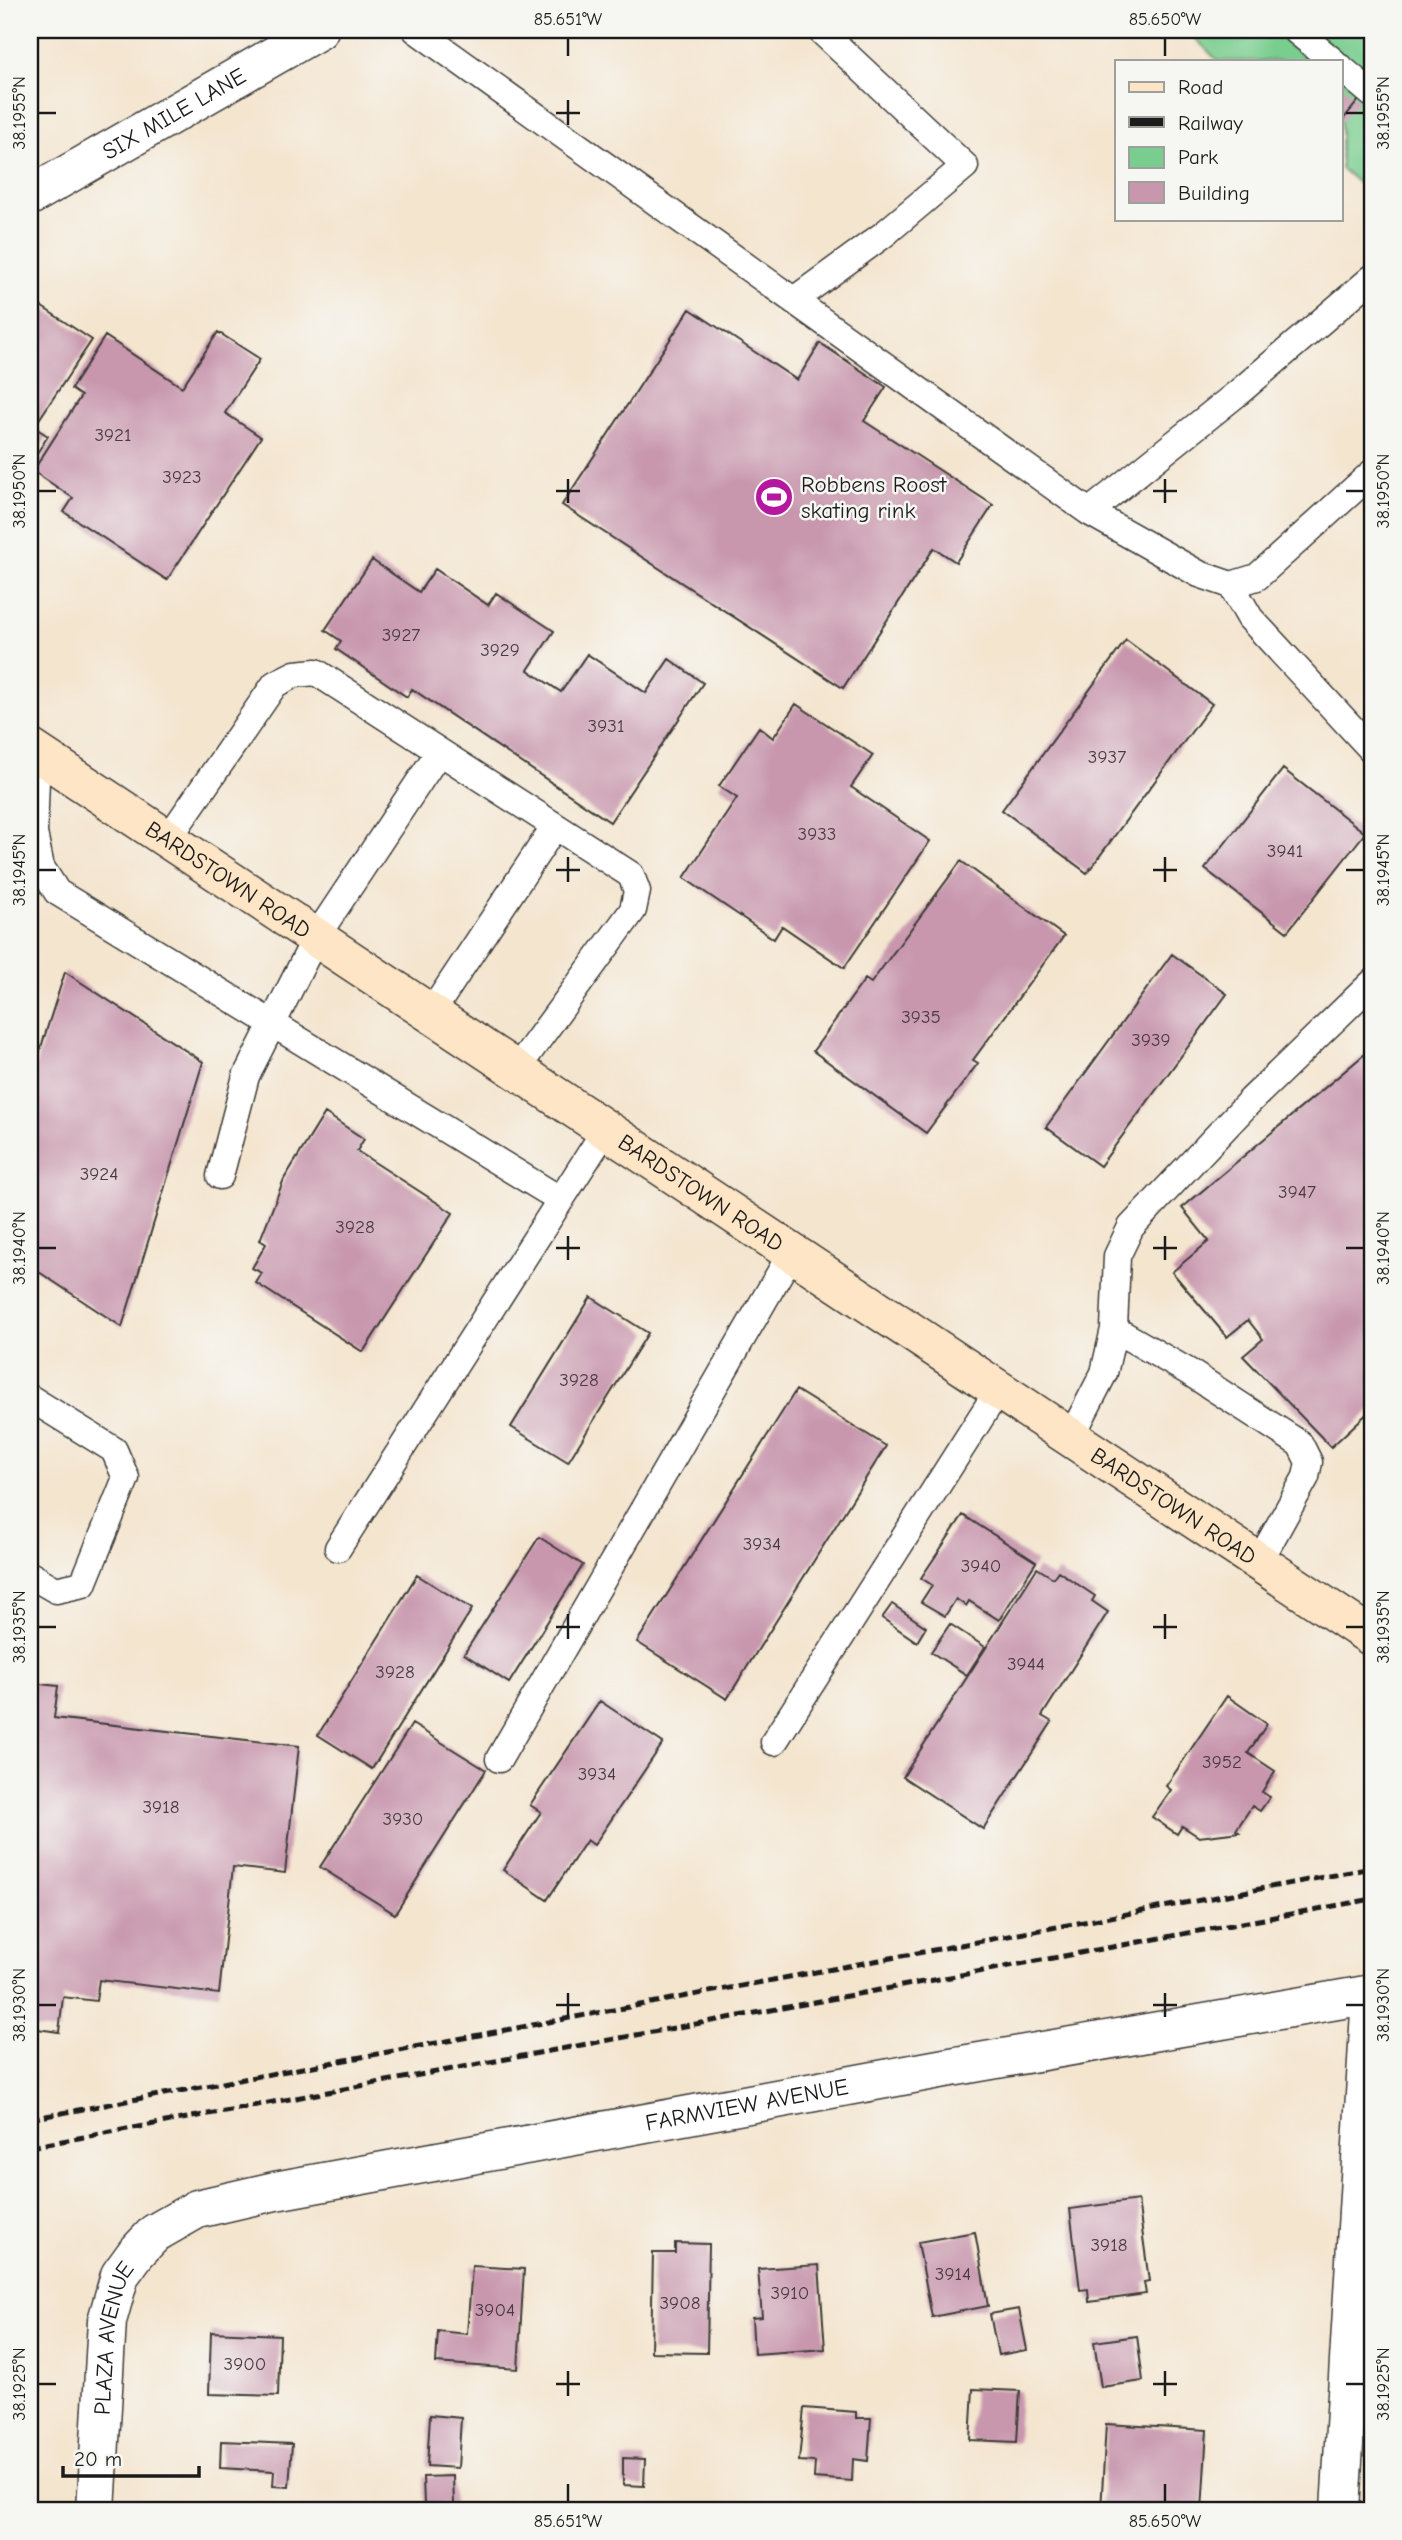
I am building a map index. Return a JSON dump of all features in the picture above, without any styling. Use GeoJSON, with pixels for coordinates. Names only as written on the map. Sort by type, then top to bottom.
{"type":"FeatureCollection","features":[{"type":"Feature","properties":{"kind":"main road","name":"BARDSTOWN ROAD"},"geometry":{"type":"LineString","coordinates":[[34,750],[1372,1637]]}},
{"type":"Feature","properties":{"kind":"street","name":"SIX MILE LANE"},"geometry":{"type":"LineString","coordinates":[[30,197],[319,30]]}},
{"type":"Feature","properties":{"kind":"street","name":"FARMVIEW AVENUE"},"geometry":{"type":"LineString","coordinates":[[136,2253],[155,2233],[197,2209],[275,2191],[945,2068],[1371,1994]]}},
{"type":"Feature","properties":{"kind":"street"},"geometry":{"type":"LineString","coordinates":[[1340,2510],[1371,1994]]}},
{"type":"Feature","properties":{"kind":"street","name":"PLAZA AVENUE"},"geometry":{"type":"LineString","coordinates":[[96,2510],[107,2321],[120,2275],[136,2253]]}},
{"type":"Feature","properties":{"kind":"lane"},"geometry":{"type":"LineString","coordinates":[[416,30],[1089,512],[1199,574],[1231,585],[1257,578],[1372,473]]}},
{"type":"Feature","properties":{"kind":"lane"},"geometry":{"type":"LineString","coordinates":[[794,300],[883,235],[965,166],[820,30]]}},
{"type":"Feature","properties":{"kind":"lane"},"geometry":{"type":"LineString","coordinates":[[1296,30],[1332,60]]}},
{"type":"Feature","properties":{"kind":"lane"},"geometry":{"type":"LineString","coordinates":[[1342,69],[1372,94]]}},
{"type":"Feature","properties":{"kind":"lane"},"geometry":{"type":"LineString","coordinates":[[1089,512],[1369,289]]}},
{"type":"Feature","properties":{"kind":"lane"},"geometry":{"type":"LineString","coordinates":[[1231,585],[1250,618],[1372,750]]}},
{"type":"Feature","properties":{"kind":"lane"},"geometry":{"type":"LineString","coordinates":[[167,839],[275,684],[295,674],[316,672],[631,875],[637,891],[633,910],[516,1070]]}},
{"type":"Feature","properties":{"kind":"lane"},"geometry":{"type":"LineString","coordinates":[[34,750],[34,832],[41,867],[57,892],[561,1200]]}},
{"type":"Feature","properties":{"kind":"lane"},"geometry":{"type":"LineString","coordinates":[[220,1176],[246,1076],[316,937],[439,751]]}},
{"type":"Feature","properties":{"kind":"lane"},"geometry":{"type":"LineString","coordinates":[[431,1013],[555,826]]}},
{"type":"Feature","properties":{"kind":"lane"},"geometry":{"type":"LineString","coordinates":[[1072,1437],[1104,1373],[1114,1329],[1117,1256],[1131,1227],[1251,1100],[1372,983]]}},
{"type":"Feature","properties":{"kind":"lane"},"geometry":{"type":"LineString","coordinates":[[338,1548],[606,1129]]}},
{"type":"Feature","properties":{"kind":"lane"},"geometry":{"type":"LineString","coordinates":[[499,1759],[792,1252]]}},
{"type":"Feature","properties":{"kind":"lane"},"geometry":{"type":"LineString","coordinates":[[1114,1329],[1189,1371],[1300,1444],[1309,1462],[1306,1477],[1259,1562]]}},
{"type":"Feature","properties":{"kind":"lane"},"geometry":{"type":"LineString","coordinates":[[774,1742],[999,1389]]}},
{"type":"Feature","properties":{"kind":"lane"},"geometry":{"type":"LineString","coordinates":[[30,1398],[114,1450],[126,1478],[83,1584],[56,1590],[30,1575]]}},
{"type":"Feature","properties":{"kind":"green space"},"geometry":{"type":"Polygon","coordinates":[[[1187,30],[1372,30],[1372,195],[1342,169],[1342,60],[1217,60],[1187,30]]]}},
{"type":"Feature","properties":{"kind":"building"},"geometry":{"type":"Polygon","coordinates":[[[1342,86],[1359,100],[1342,121],[1342,86]]]}},
{"type":"Feature","properties":{"kind":"building"},"geometry":{"type":"Polygon","coordinates":[[[30,299],[92,340],[34,427],[48,436],[30,464],[30,299]]]}},
{"type":"Feature","properties":{"kind":"building","name":"Robbens Roost skating rink"},"geometry":{"type":"Polygon","coordinates":[[[690,309],[797,380],[820,343],[886,387],[864,421],[993,505],[956,562],[934,548],[843,688],[562,505],[690,309]]]}},
{"type":"Feature","properties":{"kind":"building"},"geometry":{"type":"Polygon","coordinates":[[[218,332],[260,359],[225,413],[261,437],[167,580],[64,512],[73,498],[33,471],[81,396],[71,389],[105,336],[182,387],[218,332]]]}},
{"type":"Feature","properties":{"kind":"building"},"geometry":{"type":"Polygon","coordinates":[[[372,560],[419,592],[435,569],[488,605],[496,593],[554,631],[528,670],[561,692],[587,654],[646,693],[669,659],[703,683],[610,822],[412,689],[407,697],[336,649],[341,641],[325,630],[372,560]]]}},
{"type":"Feature","properties":{"kind":"building"},"geometry":{"type":"Polygon","coordinates":[[[1126,640],[1212,704],[1087,873],[1002,810],[1126,640]]]}},
{"type":"Feature","properties":{"kind":"building"},"geometry":{"type":"Polygon","coordinates":[[[796,704],[873,755],[851,787],[930,841],[844,968],[782,926],[774,939],[684,878],[737,798],[719,786],[759,727],[773,738],[796,704]]]}},
{"type":"Feature","properties":{"kind":"building"},"geometry":{"type":"Polygon","coordinates":[[[1283,769],[1365,833],[1287,932],[1205,869],[1283,769]]]}},
{"type":"Feature","properties":{"kind":"building"},"geometry":{"type":"Polygon","coordinates":[[[961,861],[1064,936],[973,1060],[978,1063],[926,1133],[813,1051],[865,979],[871,983],[961,861]]]}},
{"type":"Feature","properties":{"kind":"building"},"geometry":{"type":"Polygon","coordinates":[[[1172,954],[1227,994],[1100,1166],[1046,1127],[1172,954]]]}},
{"type":"Feature","properties":{"kind":"building"},"geometry":{"type":"Polygon","coordinates":[[[65,972],[203,1062],[122,1327],[30,1266],[30,1082],[65,972]]]}},
{"type":"Feature","properties":{"kind":"building"},"geometry":{"type":"Polygon","coordinates":[[[1372,1048],[1372,1409],[1331,1447],[1243,1356],[1263,1339],[1248,1320],[1227,1337],[1172,1272],[1209,1241],[1182,1208],[1372,1048]]]}},
{"type":"Feature","properties":{"kind":"building"},"geometry":{"type":"Polygon","coordinates":[[[325,1113],[364,1139],[357,1151],[453,1213],[363,1352],[256,1283],[262,1273],[252,1268],[266,1244],[260,1240],[284,1179],[325,1113]]]}},
{"type":"Feature","properties":{"kind":"building"},"geometry":{"type":"Polygon","coordinates":[[[591,1297],[648,1333],[568,1462],[511,1427],[591,1297]]]}},
{"type":"Feature","properties":{"kind":"building"},"geometry":{"type":"Polygon","coordinates":[[[796,1390],[886,1446],[727,1699],[637,1642],[796,1390]]]}},
{"type":"Feature","properties":{"kind":"building"},"geometry":{"type":"Polygon","coordinates":[[[963,1515],[1036,1562],[999,1620],[969,1601],[966,1606],[956,1599],[945,1616],[921,1602],[932,1585],[921,1578],[963,1515]]]}},
{"type":"Feature","properties":{"kind":"building"},"geometry":{"type":"Polygon","coordinates":[[[539,1537],[583,1565],[509,1683],[464,1654],[539,1537]]]}},
{"type":"Feature","properties":{"kind":"building"},"geometry":{"type":"Polygon","coordinates":[[[1037,1568],[1053,1578],[1058,1571],[1095,1596],[1092,1601],[1108,1612],[1042,1716],[1052,1722],[983,1829],[903,1777],[1037,1568]]]}},
{"type":"Feature","properties":{"kind":"building"},"geometry":{"type":"Polygon","coordinates":[[[417,1575],[472,1609],[372,1769],[318,1735],[417,1575]]]}},
{"type":"Feature","properties":{"kind":"building"},"geometry":{"type":"Polygon","coordinates":[[[892,1604],[926,1627],[917,1642],[882,1618],[892,1604]]]}},
{"type":"Feature","properties":{"kind":"building"},"geometry":{"type":"Polygon","coordinates":[[[950,1624],[985,1647],[967,1675],[931,1652],[950,1624]]]}},
{"type":"Feature","properties":{"kind":"building"},"geometry":{"type":"Polygon","coordinates":[[[30,1683],[58,1686],[54,1718],[299,1746],[285,1873],[233,1867],[219,1994],[99,1980],[96,2001],[63,1997],[59,2032],[30,2028],[30,1683]]]}},
{"type":"Feature","properties":{"kind":"building"},"geometry":{"type":"Polygon","coordinates":[[[1227,1696],[1267,1724],[1248,1753],[1275,1771],[1262,1792],[1270,1797],[1260,1811],[1252,1806],[1236,1830],[1239,1832],[1199,1837],[1182,1826],[1177,1834],[1152,1817],[1171,1790],[1166,1786],[1227,1696]]]}},
{"type":"Feature","properties":{"kind":"building"},"geometry":{"type":"Polygon","coordinates":[[[600,1701],[663,1743],[594,1845],[587,1840],[547,1900],[503,1870],[541,1812],[530,1805],[600,1701]]]}},
{"type":"Feature","properties":{"kind":"building"},"geometry":{"type":"Polygon","coordinates":[[[412,1724],[486,1770],[395,1914],[320,1867],[412,1724]]]}},
{"type":"Feature","properties":{"kind":"building"},"geometry":{"type":"Polygon","coordinates":[[[1138,2200],[1149,2281],[1144,2282],[1146,2294],[1089,2302],[1088,2289],[1080,2290],[1070,2209],[1138,2200]]]}},
{"type":"Feature","properties":{"kind":"building"},"geometry":{"type":"Polygon","coordinates":[[[975,2232],[988,2306],[932,2317],[918,2242],[975,2232]]]}},
{"type":"Feature","properties":{"kind":"building"},"geometry":{"type":"Polygon","coordinates":[[[675,2243],[709,2244],[707,2353],[651,2352],[653,2253],[675,2253],[675,2243]]]}},
{"type":"Feature","properties":{"kind":"building"},"geometry":{"type":"Polygon","coordinates":[[[819,2265],[825,2349],[754,2354],[752,2318],[762,2317],[758,2269],[819,2265]]]}},
{"type":"Feature","properties":{"kind":"building"},"geometry":{"type":"Polygon","coordinates":[[[472,2266],[524,2269],[518,2369],[436,2363],[438,2331],[467,2334],[472,2266]]]}},
{"type":"Feature","properties":{"kind":"building"},"geometry":{"type":"Polygon","coordinates":[[[1019,2309],[1027,2350],[998,2355],[990,2314],[1019,2309]]]}},
{"type":"Feature","properties":{"kind":"building"},"geometry":{"type":"Polygon","coordinates":[[[211,2332],[280,2335],[278,2396],[209,2394],[211,2332]]]}},
{"type":"Feature","properties":{"kind":"building"},"geometry":{"type":"Polygon","coordinates":[[[1137,2336],[1143,2381],[1101,2387],[1094,2342],[1137,2336]]]}},
{"type":"Feature","properties":{"kind":"building"},"geometry":{"type":"Polygon","coordinates":[[[973,2389],[1020,2391],[1017,2442],[970,2440],[973,2389]]]}},
{"type":"Feature","properties":{"kind":"building"},"geometry":{"type":"Polygon","coordinates":[[[804,2408],[856,2412],[856,2418],[871,2418],[868,2461],[853,2459],[852,2481],[814,2478],[815,2462],[799,2461],[804,2408]]]}},
{"type":"Feature","properties":{"kind":"building"},"geometry":{"type":"Polygon","coordinates":[[[430,2415],[461,2418],[458,2468],[427,2466],[430,2415]]]}},
{"type":"Feature","properties":{"kind":"building"},"geometry":{"type":"Polygon","coordinates":[[[1106,2424],[1207,2430],[1202,2510],[1101,2510],[1106,2424]]]}},
{"type":"Feature","properties":{"kind":"building"},"geometry":{"type":"Polygon","coordinates":[[[221,2441],[292,2444],[289,2487],[273,2486],[274,2471],[220,2468],[221,2441]]]}},
{"type":"Feature","properties":{"kind":"building"},"geometry":{"type":"Polygon","coordinates":[[[623,2458],[645,2459],[644,2486],[623,2485],[623,2458]]]}},
{"type":"Feature","properties":{"kind":"building"},"geometry":{"type":"Polygon","coordinates":[[[453,2476],[454,2504],[424,2505],[423,2477],[453,2476]]]}},
{"type":"Feature","properties":{"kind":"railway"},"geometry":{"type":"LineString","coordinates":[[30,2119],[1372,1868]]}},
{"type":"Feature","properties":{"kind":"railway"},"geometry":{"type":"LineString","coordinates":[[30,2147],[1372,1899]]}},
{"type":"Feature","properties":{"kind":"place","name":"Robbens Roost skating rink"},"geometry":{"type":"Point","coordinates":[774,497]}}]}
